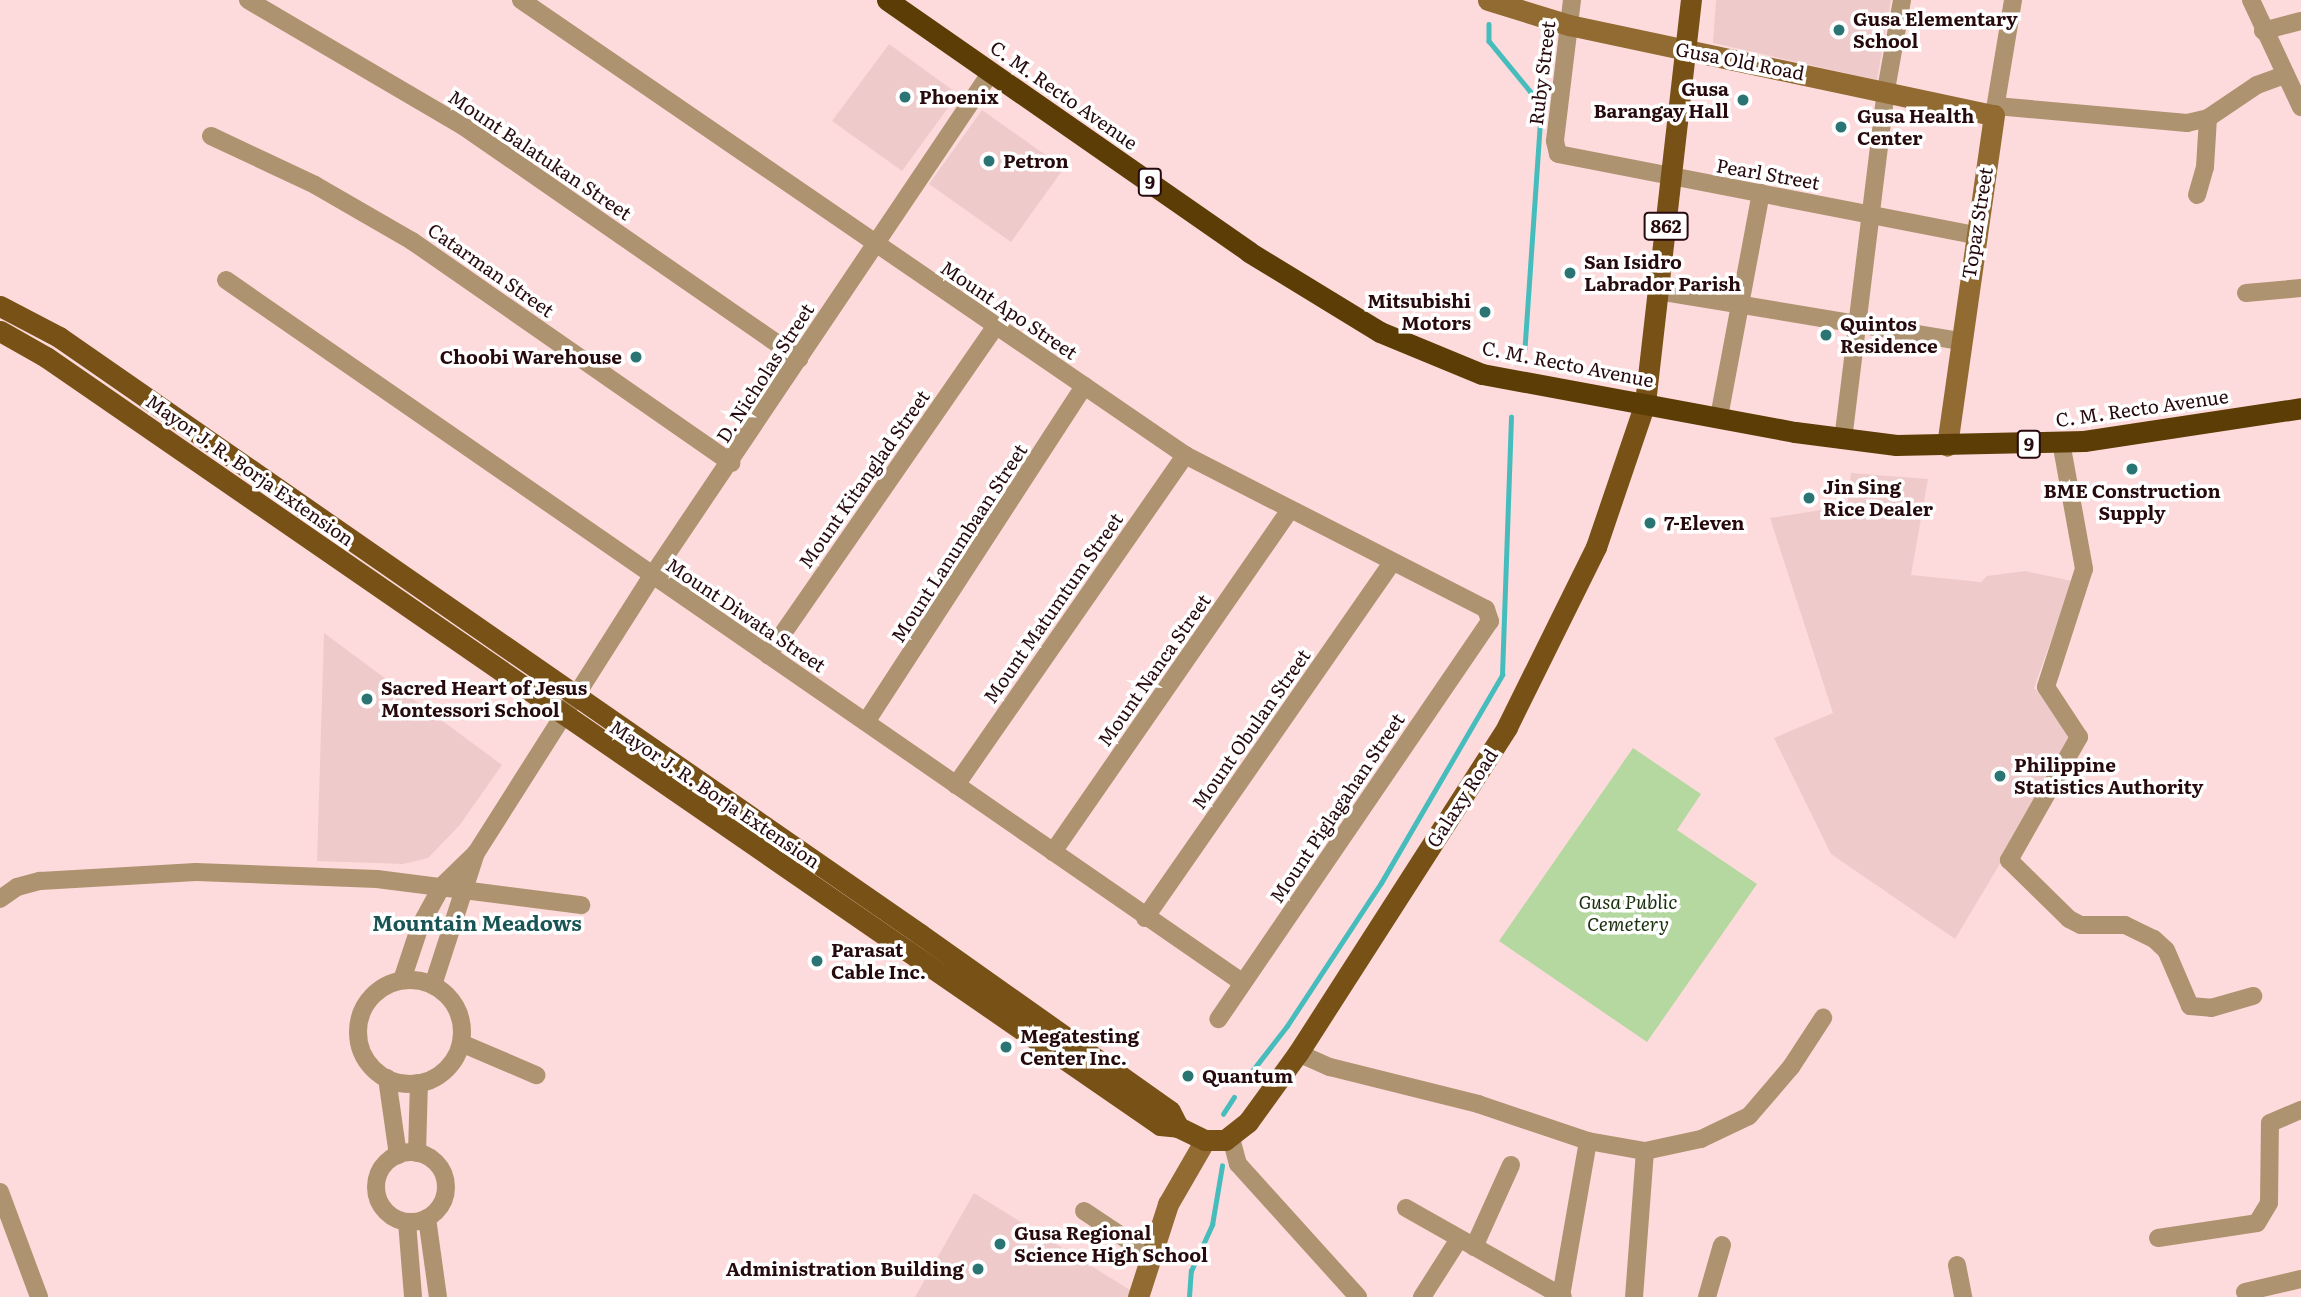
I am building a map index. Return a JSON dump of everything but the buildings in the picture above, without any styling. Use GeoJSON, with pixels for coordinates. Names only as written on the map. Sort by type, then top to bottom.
{"type":"FeatureCollection","features":[{"type":"Feature","properties":{"kind":"highway","name":"C. M. Recto Avenue"},"geometry":{"type":"LineString","coordinates":[[887,0],[1250,252],[1380,331],[1482,374],[1843,440],[1947,446],[2062,442],[2301,408]]}},
{"type":"Feature","properties":{"kind":"main road","name":"862"},"geometry":{"type":"LineString","coordinates":[[1645,402],[1691,0]]}},
{"type":"Feature","properties":{"kind":"main road","name":"Mayor J. R. Borja Extension"},"geometry":{"type":"LineString","coordinates":[[0,306],[59,337],[325,520],[567,705]]}},
{"type":"Feature","properties":{"kind":"main road","name":"Mayor J. R. Borja Extension"},"geometry":{"type":"LineString","coordinates":[[0,331],[155,432],[313,541],[567,705],[915,943],[1170,1111],[1178,1127],[1205,1140]]}},
{"type":"Feature","properties":{"kind":"main road","name":"Galaxy Road"},"geometry":{"type":"LineString","coordinates":[[1231,1138],[1248,1122],[1298,1053],[1507,727],[1596,547],[1645,402]]}},
{"type":"Feature","properties":{"kind":"main road"},"geometry":{"type":"LineString","coordinates":[[155,432],[168,413]]}},
{"type":"Feature","properties":{"kind":"main road"},"geometry":{"type":"LineString","coordinates":[[313,541],[325,520]]}},
{"type":"Feature","properties":{"kind":"main road"},"geometry":{"type":"LineString","coordinates":[[1205,1140],[1231,1138]]}},
{"type":"Feature","properties":{"kind":"street","name":"Mount Balatukan Street"},"geometry":{"type":"LineString","coordinates":[[248,0],[463,126],[799,359]]}},
{"type":"Feature","properties":{"kind":"street","name":"Mount Apo Street"},"geometry":{"type":"LineString","coordinates":[[521,0],[1185,455],[1391,564],[1486,609],[1490,621]]}},
{"type":"Feature","properties":{"kind":"street","name":"Gusa Old Road"},"geometry":{"type":"LineString","coordinates":[[1488,0],[1569,25],[1995,110]]}},
{"type":"Feature","properties":{"kind":"street","name":"Ruby Street"},"geometry":{"type":"LineString","coordinates":[[1555,151],[1572,0]]}},
{"type":"Feature","properties":{"kind":"street"},"geometry":{"type":"LineString","coordinates":[[1843,440],[1886,90],[1902,0]]}},
{"type":"Feature","properties":{"kind":"street","name":"Topaz Street"},"geometry":{"type":"LineString","coordinates":[[1947,446],[1959,341],[2011,0]]}},
{"type":"Feature","properties":{"kind":"street"},"geometry":{"type":"LineString","coordinates":[[2251,0],[2263,31],[2300,103]]}},
{"type":"Feature","properties":{"kind":"street"},"geometry":{"type":"LineString","coordinates":[[2263,31],[2301,21]]}},
{"type":"Feature","properties":{"kind":"street","name":"D. Nicholas Street"},"geometry":{"type":"LineString","coordinates":[[476,853],[567,705],[652,576],[732,463],[991,72]]}},
{"type":"Feature","properties":{"kind":"street"},"geometry":{"type":"LineString","coordinates":[[1995,110],[2162,122],[2208,118],[2257,85],[2285,75]]}},
{"type":"Feature","properties":{"kind":"street"},"geometry":{"type":"LineString","coordinates":[[2197,195],[2205,167],[2208,118]]}},
{"type":"Feature","properties":{"kind":"street","name":"Catarman Street"},"geometry":{"type":"LineString","coordinates":[[211,136],[315,185],[412,241],[732,463]]}},
{"type":"Feature","properties":{"kind":"street","name":"Pearl Street"},"geometry":{"type":"LineString","coordinates":[[1555,151],[1671,178],[1761,193],[1975,236]]}},
{"type":"Feature","properties":{"kind":"street"},"geometry":{"type":"LineString","coordinates":[[1719,417],[1761,193]]}},
{"type":"Feature","properties":{"kind":"street","name":"Mount Diwata Street"},"geometry":{"type":"LineString","coordinates":[[226,280],[957,785],[1145,919],[1243,983]]}},
{"type":"Feature","properties":{"kind":"street"},"geometry":{"type":"LineString","coordinates":[[2246,293],[2301,288]]}},
{"type":"Feature","properties":{"kind":"street"},"geometry":{"type":"LineString","coordinates":[[1658,291],[1959,341]]}},
{"type":"Feature","properties":{"kind":"street","name":"Mount Kitanglad Street"},"geometry":{"type":"LineString","coordinates":[[768,655],[995,327]]}},
{"type":"Feature","properties":{"kind":"street","name":"Mount Lanumbaan Street"},"geometry":{"type":"LineString","coordinates":[[866,722],[1084,386]]}},
{"type":"Feature","properties":{"kind":"street"},"geometry":{"type":"LineString","coordinates":[[2062,442],[2084,569],[2046,687],[2079,737],[2009,860],[2069,919],[2081,925],[2125,925],[2154,939],[2166,950],[2190,1006],[2211,1008],[2253,996]]}},
{"type":"Feature","properties":{"kind":"street","name":"Mount Matumtum Street"},"geometry":{"type":"LineString","coordinates":[[957,785],[1185,455]]}},
{"type":"Feature","properties":{"kind":"street","name":"Mount Nanca Street"},"geometry":{"type":"LineString","coordinates":[[1053,852],[1289,511]]}},
{"type":"Feature","properties":{"kind":"street","name":"Mount Obulan Street"},"geometry":{"type":"LineString","coordinates":[[1145,919],[1391,564]]}},
{"type":"Feature","properties":{"kind":"street","name":"Mount Piglagahan Street"},"geometry":{"type":"LineString","coordinates":[[1218,1019],[1490,621]]}},
{"type":"Feature","properties":{"kind":"street"},"geometry":{"type":"LineString","coordinates":[[402,980],[420,926],[442,886],[476,853]]}},
{"type":"Feature","properties":{"kind":"street"},"geometry":{"type":"LineString","coordinates":[[433,985],[446,933],[465,890],[476,853]]}},
{"type":"Feature","properties":{"kind":"street"},"geometry":{"type":"LineString","coordinates":[[0,899],[17,887],[40,881],[145,873],[265,873],[442,886],[581,905]]}},
{"type":"Feature","properties":{"kind":"street"},"geometry":{"type":"LineString","coordinates":[[402,980],[433,985],[457,1009],[461,1043],[447,1068],[419,1083],[387,1078],[371,1067],[361,1050],[357,1030],[370,998],[402,980]]}},
{"type":"Feature","properties":{"kind":"street"},"geometry":{"type":"LineString","coordinates":[[1298,1053],[1330,1067],[1478,1104],[1588,1141],[1645,1151],[1701,1139],[1749,1116],[1791,1067],[1823,1018]]}},
{"type":"Feature","properties":{"kind":"street"},"geometry":{"type":"LineString","coordinates":[[461,1043],[536,1075]]}},
{"type":"Feature","properties":{"kind":"street"},"geometry":{"type":"LineString","coordinates":[[387,1078],[398,1155]]}},
{"type":"Feature","properties":{"kind":"street"},"geometry":{"type":"LineString","coordinates":[[417,1153],[419,1083]]}},
{"type":"Feature","properties":{"kind":"street"},"geometry":{"type":"LineString","coordinates":[[2158,1238],[2257,1223],[2269,1203],[2270,1123],[2301,1110]]}},
{"type":"Feature","properties":{"kind":"street"},"geometry":{"type":"LineString","coordinates":[[1231,1138],[1238,1164],[1358,1297]]}},
{"type":"Feature","properties":{"kind":"street"},"geometry":{"type":"LineString","coordinates":[[1138,1297],[1168,1204],[1205,1140]]}},
{"type":"Feature","properties":{"kind":"street"},"geometry":{"type":"LineString","coordinates":[[1406,1208],[1562,1297],[1588,1141]]}},
{"type":"Feature","properties":{"kind":"street"},"geometry":{"type":"LineString","coordinates":[[1634,1297],[1645,1151]]}},
{"type":"Feature","properties":{"kind":"street"},"geometry":{"type":"LineString","coordinates":[[417,1153],[436,1163],[446,1182],[443,1203],[427,1218],[407,1222],[386,1212],[377,1192],[381,1170],[398,1155],[417,1153]]}},
{"type":"Feature","properties":{"kind":"street"},"geometry":{"type":"LineString","coordinates":[[1422,1297],[1467,1243],[1511,1165]]}},
{"type":"Feature","properties":{"kind":"street"},"geometry":{"type":"LineString","coordinates":[[0,1192],[39,1297]]}},
{"type":"Feature","properties":{"kind":"street"},"geometry":{"type":"LineString","coordinates":[[1084,1211],[1150,1255]]}},
{"type":"Feature","properties":{"kind":"street"},"geometry":{"type":"LineString","coordinates":[[427,1218],[438,1297]]}},
{"type":"Feature","properties":{"kind":"street"},"geometry":{"type":"LineString","coordinates":[[407,1222],[413,1297]]}},
{"type":"Feature","properties":{"kind":"street"},"geometry":{"type":"LineString","coordinates":[[1707,1297],[1722,1245]]}},
{"type":"Feature","properties":{"kind":"street"},"geometry":{"type":"LineString","coordinates":[[1957,1265],[1964,1297]]}},
{"type":"Feature","properties":{"kind":"street"},"geometry":{"type":"LineString","coordinates":[[2245,1292],[2277,1290],[2301,1279]]}},
{"type":"Feature","properties":{"kind":"shaded area","name":"Gusa Elementary School"},"geometry":{"type":"Polygon","coordinates":[[[1716,0],[1891,0],[1877,80],[1713,43],[1716,0]]]}},
{"type":"Feature","properties":{"kind":"shaded area"},"geometry":{"type":"Polygon","coordinates":[[[889,44],[958,94],[902,171],[832,121],[889,44]]]}},
{"type":"Feature","properties":{"kind":"shaded area"},"geometry":{"type":"Polygon","coordinates":[[[982,110],[1064,168],[1011,242],[929,184],[982,110]]]}},
{"type":"Feature","properties":{"kind":"shaded area"},"geometry":{"type":"Polygon","coordinates":[[[1851,473],[1928,479],[1911,575],[1981,582],[1987,576],[2025,571],[2072,581],[2034,688],[2069,729],[2072,743],[1955,939],[1831,854],[1774,738],[1833,713],[1770,518],[1847,506],[1851,473]]]}},
{"type":"Feature","properties":{"kind":"shaded area","name":"Sacred Heart of Jesus Montessori School"},"geometry":{"type":"Polygon","coordinates":[[[324,633],[502,765],[459,826],[428,858],[403,864],[317,861],[324,633]]]}},
{"type":"Feature","properties":{"kind":"shaded area","name":"Gusa Regional Science High School"},"geometry":{"type":"Polygon","coordinates":[[[974,1193],[1138,1295],[1137,1297],[915,1297],[974,1193]]]}},
{"type":"Feature","properties":{"kind":"green space","name":"Gusa Public Cemetery"},"geometry":{"type":"Polygon","coordinates":[[[1633,748],[1701,794],[1677,830],[1757,884],[1647,1042],[1499,941],[1633,748]]]}},
{"type":"Feature","properties":{"kind":"waterway"},"geometry":{"type":"LineString","coordinates":[[1489,24],[1489,41],[1530,91],[1541,114],[1525,348]]}},
{"type":"Feature","properties":{"kind":"waterway"},"geometry":{"type":"LineString","coordinates":[[1249,1075],[1287,1026],[1381,883],[1502,675],[1511,417]]}},
{"type":"Feature","properties":{"kind":"waterway"},"geometry":{"type":"LineString","coordinates":[[1223,1114],[1234,1097]]}},
{"type":"Feature","properties":{"kind":"waterway"},"geometry":{"type":"LineString","coordinates":[[1189,1297],[1191,1271],[1212,1225],[1222,1166]]}},
{"type":"Feature","properties":{"kind":"place","name":"Gusa Elementary School"},"geometry":{"type":"Point","coordinates":[1839,30]}},
{"type":"Feature","properties":{"kind":"place","name":"Phoenix"},"geometry":{"type":"Point","coordinates":[905,97]}},
{"type":"Feature","properties":{"kind":"place","name":"Gusa Barangay Hall"},"geometry":{"type":"Point","coordinates":[1743,100]}},
{"type":"Feature","properties":{"kind":"place","name":"Gusa Health Center"},"geometry":{"type":"Point","coordinates":[1841,127]}},
{"type":"Feature","properties":{"kind":"place","name":"Petron"},"geometry":{"type":"Point","coordinates":[989,161]}},
{"type":"Feature","properties":{"kind":"place","name":"San Isidro Labrador Parish"},"geometry":{"type":"Point","coordinates":[1570,273]}},
{"type":"Feature","properties":{"kind":"place","name":"Mitsubishi Motors"},"geometry":{"type":"Point","coordinates":[1485,312]}},
{"type":"Feature","properties":{"kind":"place","name":"Quintos Residence"},"geometry":{"type":"Point","coordinates":[1826,335]}},
{"type":"Feature","properties":{"kind":"place","name":"Choobi Warehouse"},"geometry":{"type":"Point","coordinates":[636,357]}},
{"type":"Feature","properties":{"kind":"place","name":"BME Construction Supply"},"geometry":{"type":"Point","coordinates":[2132,469]}},
{"type":"Feature","properties":{"kind":"place","name":"Jin Sing Rice Dealer"},"geometry":{"type":"Point","coordinates":[1809,498]}},
{"type":"Feature","properties":{"kind":"place","name":"7-Eleven"},"geometry":{"type":"Point","coordinates":[1650,523]}},
{"type":"Feature","properties":{"kind":"place","name":"Sacred Heart of Jesus Montessori School"},"geometry":{"type":"Point","coordinates":[367,699]}},
{"type":"Feature","properties":{"kind":"place","name":"Philippine Statistics Authority"},"geometry":{"type":"Point","coordinates":[2000,776]}},
{"type":"Feature","properties":{"kind":"place","name":"Parasat Cable Inc."},"geometry":{"type":"Point","coordinates":[817,961]}},
{"type":"Feature","properties":{"kind":"place","name":"Megatesting Center Inc."},"geometry":{"type":"Point","coordinates":[1006,1047]}},
{"type":"Feature","properties":{"kind":"place","name":"Quantum"},"geometry":{"type":"Point","coordinates":[1188,1076]}},
{"type":"Feature","properties":{"kind":"place","name":"Gusa Regional Science High School"},"geometry":{"type":"Point","coordinates":[1000,1244]}},
{"type":"Feature","properties":{"kind":"place","name":"Administration Building"},"geometry":{"type":"Point","coordinates":[978,1269]}},
{"type":"Feature","properties":{"kind":"district","name":"Mountain Meadows"},"geometry":{"type":"Point","coordinates":[477,922]}}]}
